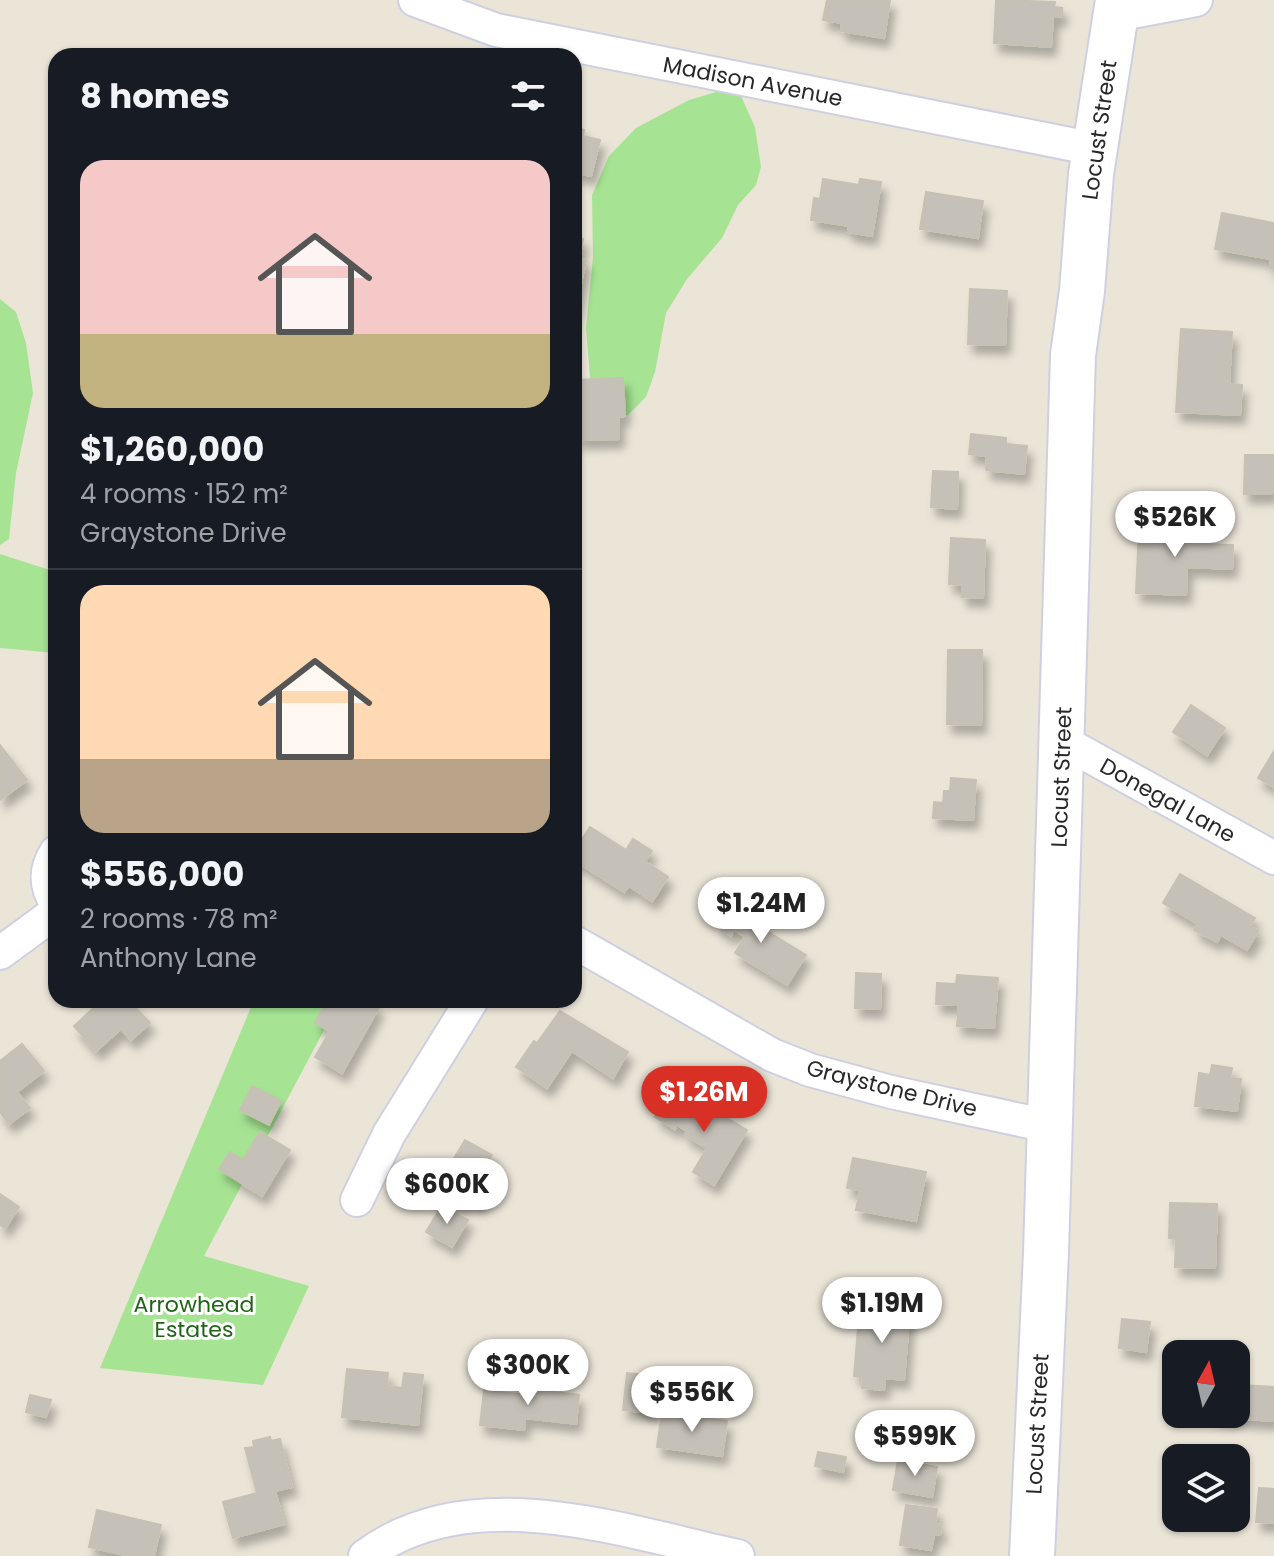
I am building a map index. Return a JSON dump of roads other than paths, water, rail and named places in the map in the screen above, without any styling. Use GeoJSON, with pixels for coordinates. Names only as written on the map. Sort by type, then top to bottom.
{"type":"FeatureCollection","features":[{"type":"Feature","properties":{"kind":"main road","name":"Locust Street"},"geometry":{"type":"LineString","coordinates":[[1032,1556],[1046,1253],[1073,355],[1095,149],[1117,7]]}},
{"type":"Feature","properties":{"kind":"street","name":"Madison Avenue"},"geometry":{"type":"LineString","coordinates":[[415,0],[493,43],[521,48]]}},
{"type":"Feature","properties":{"kind":"street"},"geometry":{"type":"LineString","coordinates":[[1117,7],[1196,0]]}},
{"type":"Feature","properties":{"kind":"street","name":"Madison Avenue"},"geometry":{"type":"LineString","coordinates":[[582,59],[1095,149]]}},
{"type":"Feature","properties":{"kind":"street","name":"Donegal Lane"},"geometry":{"type":"LineString","coordinates":[[1062,741],[1274,858]]}},
{"type":"Feature","properties":{"kind":"street"},"geometry":{"type":"LineString","coordinates":[[0,953],[48,918]]}},
{"type":"Feature","properties":{"kind":"street","name":"Graystone Drive"},"geometry":{"type":"LineString","coordinates":[[582,947],[772,1055],[810,1070],[891,1092],[1048,1126]]}},
{"type":"Feature","properties":{"kind":"street"},"geometry":{"type":"LineString","coordinates":[[357,1200],[389,1134],[467,1008]]}},
{"type":"Feature","properties":{"kind":"street"},"geometry":{"type":"LineString","coordinates":[[365,1556],[409,1532],[475,1514],[553,1518],[738,1556]]}},
{"type":"Feature","properties":{"kind":"park label","name":"Arrowhead Estates"},"geometry":{"type":"Point","coordinates":[194,1316]}}]}
